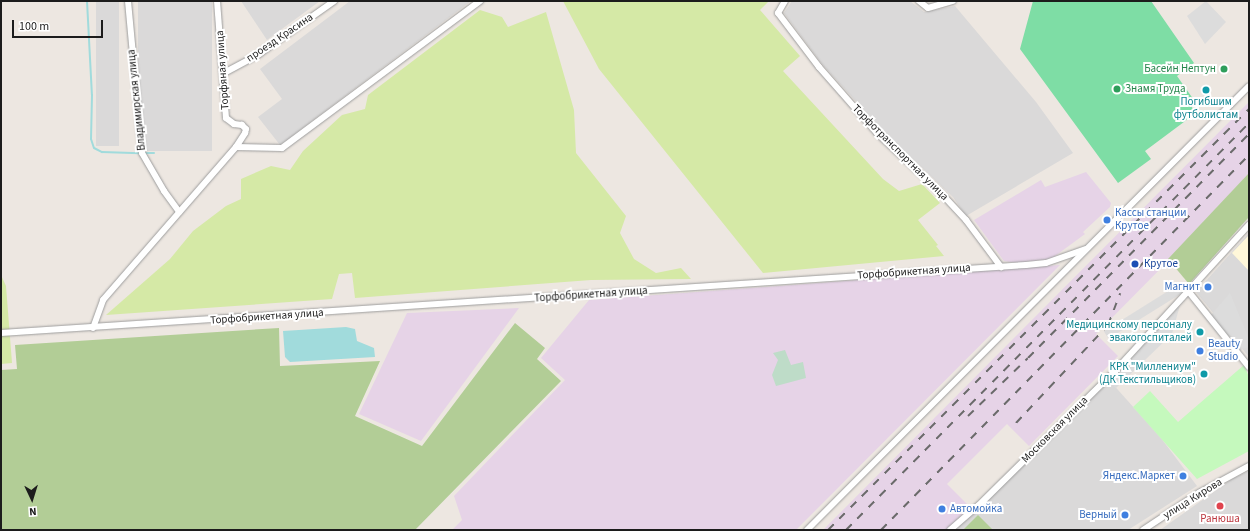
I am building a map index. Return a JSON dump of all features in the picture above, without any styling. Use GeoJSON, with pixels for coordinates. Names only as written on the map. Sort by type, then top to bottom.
{"type":"FeatureCollection","features":[{"type":"Feature","properties":{"kind":"street","name":"Владимирская улица"},"geometry":{"type":"LineString","coordinates":[[128,1],[142,153],[164,191],[179,212]]}},
{"type":"Feature","properties":{"kind":"street","name":"Торфяная улица"},"geometry":{"type":"LineString","coordinates":[[217,1],[224,73],[226,118],[246,129],[236,147]]}},
{"type":"Feature","properties":{"kind":"street","name":"проезд Красина"},"geometry":{"type":"LineString","coordinates":[[224,73],[259,54],[334,1]]}},
{"type":"Feature","properties":{"kind":"street"},"geometry":{"type":"LineString","coordinates":[[93,328],[103,300],[236,147],[282,148],[480,1]]}},
{"type":"Feature","properties":{"kind":"street","name":"Торфотранспортная улица"},"geometry":{"type":"LineString","coordinates":[[785,1],[778,13],[818,67],[877,133],[939,191],[966,220],[1001,267]]}},
{"type":"Feature","properties":{"kind":"street"},"geometry":{"type":"LineString","coordinates":[[919,1],[928,8],[953,1]]}},
{"type":"Feature","properties":{"kind":"street","name":"Торфобрикетная улица"},"geometry":{"type":"LineString","coordinates":[[807,530],[1249,86]]}},
{"type":"Feature","properties":{"kind":"street","name":"Московская улица"},"geometry":{"type":"LineString","coordinates":[[950,530],[978,506],[1115,371],[1249,225]]}},
{"type":"Feature","properties":{"kind":"street","name":"Торфобрикетная улица"},"geometry":{"type":"LineString","coordinates":[[1,333],[1001,267],[1046,263],[1086,250]]}},
{"type":"Feature","properties":{"kind":"street"},"geometry":{"type":"LineString","coordinates":[[1189,292],[1249,367]]}},
{"type":"Feature","properties":{"kind":"street","name":"улица Кирова"},"geometry":{"type":"LineString","coordinates":[[1143,530],[1199,493],[1249,466]]}},
{"type":"Feature","properties":{"kind":"shaded area"},"geometry":{"type":"Polygon","coordinates":[[[96,1],[119,1],[119,146],[96,146],[96,1]]]}},
{"type":"Feature","properties":{"kind":"shaded area"},"geometry":{"type":"Polygon","coordinates":[[[138,1],[212,1],[212,151],[138,151],[138,1]]]}},
{"type":"Feature","properties":{"kind":"shaded area"},"geometry":{"type":"Polygon","coordinates":[[[241,1],[320,1],[267,40],[241,1]]]}},
{"type":"Feature","properties":{"kind":"shaded area"},"geometry":{"type":"Polygon","coordinates":[[[350,1],[471,1],[280,145],[258,117],[282,99],[260,69],[350,1]]]}},
{"type":"Feature","properties":{"kind":"shaded area"},"geometry":{"type":"Polygon","coordinates":[[[792,1],[910,1],[924,12],[955,6],[1036,102],[1073,153],[966,216],[953,197],[881,129],[822,64],[784,13],[792,1]]]}},
{"type":"Feature","properties":{"kind":"shaded area"},"geometry":{"type":"Polygon","coordinates":[[[1206,1],[1226,22],[1205,44],[1187,16],[1206,1]]]}},
{"type":"Feature","properties":{"kind":"shaded area"},"geometry":{"type":"Polygon","coordinates":[[[1249,102],[1249,179],[1096,334],[1118,356],[1029,446],[1007,424],[947,484],[970,507],[946,530],[823,530],[1249,102]]]}},
{"type":"Feature","properties":{"kind":"shaded area"},"geometry":{"type":"Polygon","coordinates":[[[1086,172],[1111,203],[1110,207],[1083,232],[1085,234],[1051,259],[1017,263],[1004,261],[974,220],[1041,180],[1045,187],[1086,172]]]}},
{"type":"Feature","properties":{"kind":"shaded area"},"geometry":{"type":"Polygon","coordinates":[[[1249,233],[1249,357],[1196,292],[1249,233]]]}},
{"type":"Feature","properties":{"kind":"shaded area"},"geometry":{"type":"Polygon","coordinates":[[[1249,235],[1249,271],[1232,253],[1249,235]]]}},
{"type":"Feature","properties":{"kind":"shaded area"},"geometry":{"type":"Polygon","coordinates":[[[1060,265],[796,530],[452,530],[462,520],[454,496],[565,380],[541,358],[589,300],[1060,265]]]}},
{"type":"Feature","properties":{"kind":"shaded area"},"geometry":{"type":"Polygon","coordinates":[[[1181,283],[1186,291],[1109,339],[1104,331],[1181,283]]]}},
{"type":"Feature","properties":{"kind":"shaded area"},"geometry":{"type":"Polygon","coordinates":[[[1230,293],[1249,339],[1249,347],[1240,350],[1211,315],[1230,293]]]}},
{"type":"Feature","properties":{"kind":"shaded area"},"geometry":{"type":"Polygon","coordinates":[[[1180,305],[1172,334],[1116,388],[1110,381],[1180,305]]]}},
{"type":"Feature","properties":{"kind":"shaded area"},"geometry":{"type":"Polygon","coordinates":[[[519,308],[421,441],[359,414],[407,313],[519,308]]]}},
{"type":"Feature","properties":{"kind":"shaded area"},"geometry":{"type":"Polygon","coordinates":[[[1110,381],[1161,438],[1197,486],[1128,530],[956,530],[1110,381]]]}},
{"type":"Feature","properties":{"kind":"shaded area"},"geometry":{"type":"Polygon","coordinates":[[[1249,471],[1249,530],[1160,530],[1232,479],[1249,471]]]}},
{"type":"Feature","properties":{"kind":"green space"},"geometry":{"type":"Polygon","coordinates":[[[563,1],[769,1],[760,10],[800,56],[783,71],[883,179],[899,191],[922,184],[940,203],[918,220],[938,245],[936,246],[944,256],[763,273],[599,69],[563,1]]]}},
{"type":"Feature","properties":{"kind":"green space","name":"Знамя Труда"},"geometry":{"type":"Polygon","coordinates":[[[1033,1],[1151,1],[1194,63],[1177,76],[1196,103],[1191,106],[1196,113],[1145,151],[1151,159],[1118,183],[1020,49],[1033,1]]]}},
{"type":"Feature","properties":{"kind":"green space"},"geometry":{"type":"Polygon","coordinates":[[[480,10],[502,17],[508,27],[546,12],[574,110],[576,153],[626,216],[620,233],[634,259],[656,273],[681,268],[691,279],[591,280],[355,298],[352,273],[339,274],[332,299],[106,315],[170,259],[193,231],[226,206],[241,199],[241,179],[271,166],[290,170],[303,151],[342,115],[365,109],[368,95],[480,10]]]}},
{"type":"Feature","properties":{"kind":"green space"},"geometry":{"type":"Polygon","coordinates":[[[1249,173],[1249,217],[1189,284],[1168,259],[1249,173]]]}},
{"type":"Feature","properties":{"kind":"green space"},"geometry":{"type":"Polygon","coordinates":[[[1,275],[6,286],[12,363],[1,364],[1,275]]]}},
{"type":"Feature","properties":{"kind":"green space"},"geometry":{"type":"Polygon","coordinates":[[[515,323],[545,348],[537,359],[561,381],[415,530],[1,530],[1,370],[17,369],[15,345],[279,328],[280,366],[380,361],[355,416],[422,446],[515,323]]]}},
{"type":"Feature","properties":{"kind":"green space"},"geometry":{"type":"Polygon","coordinates":[[[785,350],[791,365],[803,362],[806,378],[776,386],[772,375],[778,360],[773,353],[785,350]]]}},
{"type":"Feature","properties":{"kind":"green space"},"geometry":{"type":"Polygon","coordinates":[[[1244,365],[1249,377],[1249,451],[1197,479],[1133,407],[1150,391],[1178,422],[1244,365]]]}},
{"type":"Feature","properties":{"kind":"green space"},"geometry":{"type":"Polygon","coordinates":[[[978,515],[993,530],[963,530],[978,515]]]}},
{"type":"Feature","properties":{"kind":"water"},"geometry":{"type":"Polygon","coordinates":[[[346,327],[355,329],[357,341],[374,348],[375,357],[290,362],[285,357],[283,331],[346,327]]]}},
{"type":"Feature","properties":{"kind":"waterway"},"geometry":{"type":"LineString","coordinates":[[87,1],[92,95],[91,139],[94,148],[102,152],[140,153]]}},
{"type":"Feature","properties":{"kind":"waterway"},"geometry":{"type":"LineString","coordinates":[[144,153],[154,153]]}},
{"type":"Feature","properties":{"kind":"railway"},"geometry":{"type":"LineString","coordinates":[[828,530],[1249,109]]}},
{"type":"Feature","properties":{"kind":"railway"},"geometry":{"type":"LineString","coordinates":[[846,530],[1249,123]]}},
{"type":"Feature","properties":{"kind":"railway"},"geometry":{"type":"LineString","coordinates":[[968,416],[1028,358],[1249,134]]}},
{"type":"Feature","properties":{"kind":"railway"},"geometry":{"type":"LineString","coordinates":[[881,530],[1249,155]]}},
{"type":"Feature","properties":{"kind":"railway"},"geometry":{"type":"LineString","coordinates":[[1016,423],[1108,325],[1120,293]]}},
{"type":"Feature","properties":{"kind":"place","name":"Басейн Нептун"},"geometry":{"type":"Point","coordinates":[1224,69]}},
{"type":"Feature","properties":{"kind":"place","name":"Знамя Труда"},"geometry":{"type":"Point","coordinates":[1117,89]}},
{"type":"Feature","properties":{"kind":"place","name":"Погибшим футболистам"},"geometry":{"type":"Point","coordinates":[1206,90]}},
{"type":"Feature","properties":{"kind":"place","name":"Кассы станции Крутое"},"geometry":{"type":"Point","coordinates":[1107,220]}},
{"type":"Feature","properties":{"kind":"place","name":"Крутое"},"geometry":{"type":"Point","coordinates":[1135,264]}},
{"type":"Feature","properties":{"kind":"place","name":"Магнит"},"geometry":{"type":"Point","coordinates":[1208,287]}},
{"type":"Feature","properties":{"kind":"place","name":"Медицинскому персоналу эвакогоспиталей"},"geometry":{"type":"Point","coordinates":[1200,332]}},
{"type":"Feature","properties":{"kind":"place","name":"Beauty Studio"},"geometry":{"type":"Point","coordinates":[1200,351]}},
{"type":"Feature","properties":{"kind":"place","name":"КРК \"Миллениум\" (ДК Текстильщиков)"},"geometry":{"type":"Point","coordinates":[1204,374]}},
{"type":"Feature","properties":{"kind":"place","name":"Яндекс.Маркет"},"geometry":{"type":"Point","coordinates":[1183,476]}},
{"type":"Feature","properties":{"kind":"place","name":"Ранюша"},"geometry":{"type":"Point","coordinates":[1220,506]}},
{"type":"Feature","properties":{"kind":"place","name":"Автомойка"},"geometry":{"type":"Point","coordinates":[942,509]}},
{"type":"Feature","properties":{"kind":"place","name":"Верный"},"geometry":{"type":"Point","coordinates":[1125,515]}}]}
